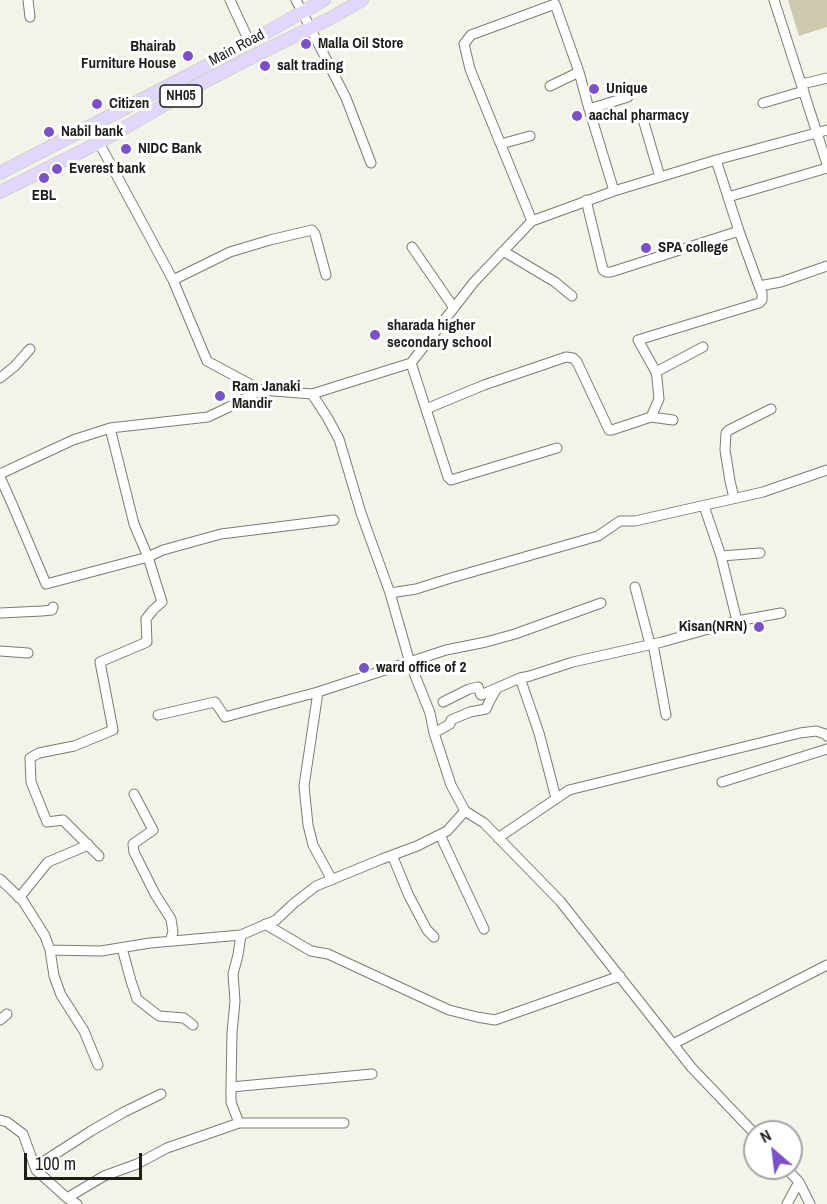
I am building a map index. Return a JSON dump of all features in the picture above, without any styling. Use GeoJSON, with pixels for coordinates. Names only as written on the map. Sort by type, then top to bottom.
{"type":"FeatureCollection","features":[{"type":"Feature","properties":{"kind":"main road","name":"Main Road"},"geometry":{"type":"LineString","coordinates":[[0,173],[213,62],[249,41],[300,6],[324,0]]}},
{"type":"Feature","properties":{"kind":"main road","name":"Main Road"},"geometry":{"type":"LineString","coordinates":[[0,192],[100,142],[219,74],[362,0]]}},
{"type":"Feature","properties":{"kind":"main road"},"geometry":{"type":"LineString","coordinates":[[213,62],[219,74]]}},
{"type":"Feature","properties":{"kind":"street"},"geometry":{"type":"LineString","coordinates":[[28,0],[30,17]]}},
{"type":"Feature","properties":{"kind":"street"},"geometry":{"type":"LineString","coordinates":[[230,0],[249,41]]}},
{"type":"Feature","properties":{"kind":"street"},"geometry":{"type":"LineString","coordinates":[[728,196],[827,166],[774,0]]}},
{"type":"Feature","properties":{"kind":"street"},"geometry":{"type":"LineString","coordinates":[[532,221],[470,69],[464,44],[471,35],[555,4],[579,72],[614,191]]}},
{"type":"Feature","properties":{"kind":"street"},"geometry":{"type":"LineString","coordinates":[[300,6],[346,98],[371,163]]}},
{"type":"Feature","properties":{"kind":"street"},"geometry":{"type":"LineString","coordinates":[[549,86],[579,72]]}},
{"type":"Feature","properties":{"kind":"street"},"geometry":{"type":"LineString","coordinates":[[763,103],[827,78]]}},
{"type":"Feature","properties":{"kind":"street"},"geometry":{"type":"LineString","coordinates":[[589,109],[628,97]]}},
{"type":"Feature","properties":{"kind":"street"},"geometry":{"type":"LineString","coordinates":[[642,116],[660,177]]}},
{"type":"Feature","properties":{"kind":"street"},"geometry":{"type":"LineString","coordinates":[[90,126],[173,280],[207,360],[261,390],[312,394],[411,363],[474,282],[532,221],[614,191],[827,130]]}},
{"type":"Feature","properties":{"kind":"street"},"geometry":{"type":"LineString","coordinates":[[501,144],[530,136]]}},
{"type":"Feature","properties":{"kind":"street"},"geometry":{"type":"LineString","coordinates":[[651,417],[659,399],[656,372],[634,340],[759,303],[762,300],[762,293],[716,160]]}},
{"type":"Feature","properties":{"kind":"street"},"geometry":{"type":"LineString","coordinates":[[586,200],[603,270],[606,272],[739,231]]}},
{"type":"Feature","properties":{"kind":"street"},"geometry":{"type":"LineString","coordinates":[[173,280],[230,252],[312,230],[326,275]]}},
{"type":"Feature","properties":{"kind":"street"},"geometry":{"type":"LineString","coordinates":[[412,247],[454,308]]}},
{"type":"Feature","properties":{"kind":"street"},"geometry":{"type":"LineString","coordinates":[[503,251],[555,282],[572,296]]}},
{"type":"Feature","properties":{"kind":"street"},"geometry":{"type":"LineString","coordinates":[[759,286],[781,282],[827,266]]}},
{"type":"Feature","properties":{"kind":"street"},"geometry":{"type":"LineString","coordinates":[[656,372],[704,347]]}},
{"type":"Feature","properties":{"kind":"street"},"geometry":{"type":"LineString","coordinates":[[0,378],[30,349]]}},
{"type":"Feature","properties":{"kind":"street"},"geometry":{"type":"LineString","coordinates":[[426,409],[484,385],[566,357],[573,358],[577,362],[609,430],[651,417],[673,420]]}},
{"type":"Feature","properties":{"kind":"street"},"geometry":{"type":"LineString","coordinates":[[411,363],[448,477],[451,480],[557,448]]}},
{"type":"Feature","properties":{"kind":"street"},"geometry":{"type":"LineString","coordinates":[[261,390],[208,417],[110,428],[73,440],[0,476],[46,584],[148,557],[164,550],[221,534],[334,520]]}},
{"type":"Feature","properties":{"kind":"street"},"geometry":{"type":"LineString","coordinates":[[312,394],[339,439],[361,513],[390,593],[410,663],[430,713],[434,733],[452,784],[465,812],[484,823],[560,901],[692,1068],[743,1121]]}},
{"type":"Feature","properties":{"kind":"street"},"geometry":{"type":"LineString","coordinates":[[734,498],[725,450],[726,433],[771,409]]}},
{"type":"Feature","properties":{"kind":"street"},"geometry":{"type":"LineString","coordinates":[[99,856],[63,820],[47,822],[31,782],[30,758],[39,753],[74,746],[113,730],[100,663],[147,642],[146,619],[162,602],[148,557],[134,524],[110,428]]}},
{"type":"Feature","properties":{"kind":"street"},"geometry":{"type":"LineString","coordinates":[[390,593],[416,589],[598,536],[620,521],[635,521],[763,492],[827,470]]}},
{"type":"Feature","properties":{"kind":"street"},"geometry":{"type":"LineString","coordinates":[[704,506],[721,556],[737,621]]}},
{"type":"Feature","properties":{"kind":"street"},"geometry":{"type":"LineString","coordinates":[[721,556],[760,554]]}},
{"type":"Feature","properties":{"kind":"street"},"geometry":{"type":"LineString","coordinates":[[635,588],[652,644],[666,715]]}},
{"type":"Feature","properties":{"kind":"street"},"geometry":{"type":"LineString","coordinates":[[158,715],[215,702],[225,717],[318,692],[446,650],[515,634],[601,603]]}},
{"type":"Feature","properties":{"kind":"street"},"geometry":{"type":"LineString","coordinates":[[0,613],[52,610],[53,607]]}},
{"type":"Feature","properties":{"kind":"street"},"geometry":{"type":"LineString","coordinates":[[443,702],[469,689],[478,687],[481,695],[520,678],[573,662],[737,621],[782,613]]}},
{"type":"Feature","properties":{"kind":"street"},"geometry":{"type":"LineString","coordinates":[[0,651],[28,653]]}},
{"type":"Feature","properties":{"kind":"street"},"geometry":{"type":"LineString","coordinates":[[520,678],[539,734],[556,798]]}},
{"type":"Feature","properties":{"kind":"street"},"geometry":{"type":"LineString","coordinates":[[434,733],[450,724],[451,720],[470,712],[486,709],[497,688]]}},
{"type":"Feature","properties":{"kind":"street"},"geometry":{"type":"LineString","coordinates":[[318,692],[304,786],[308,825],[313,844],[332,880]]}},
{"type":"Feature","properties":{"kind":"street"},"geometry":{"type":"LineString","coordinates":[[498,838],[569,790],[800,733],[816,731],[827,736]]}},
{"type":"Feature","properties":{"kind":"street"},"geometry":{"type":"LineString","coordinates":[[722,782],[827,749]]}},
{"type":"Feature","properties":{"kind":"street"},"geometry":{"type":"LineString","coordinates":[[134,794],[153,830],[133,844],[134,852],[155,894],[171,919],[173,932],[170,941]]}},
{"type":"Feature","properties":{"kind":"street"},"geometry":{"type":"LineString","coordinates":[[51,950],[101,951],[170,941],[241,935],[276,920],[292,904],[316,886],[440,835],[465,812]]}},
{"type":"Feature","properties":{"kind":"street"},"geometry":{"type":"LineString","coordinates":[[440,835],[483,929]]}},
{"type":"Feature","properties":{"kind":"street"},"geometry":{"type":"LineString","coordinates":[[20,898],[48,862],[88,844]]}},
{"type":"Feature","properties":{"kind":"street"},"geometry":{"type":"LineString","coordinates":[[392,855],[409,896],[434,937]]}},
{"type":"Feature","properties":{"kind":"street"},"geometry":{"type":"LineString","coordinates":[[0,879],[20,898],[45,936],[51,950],[54,976],[61,995],[84,1031],[98,1065]]}},
{"type":"Feature","properties":{"kind":"street"},"geometry":{"type":"LineString","coordinates":[[265,924],[311,951],[328,954],[449,1010],[495,1020],[620,976]]}},
{"type":"Feature","properties":{"kind":"street"},"geometry":{"type":"LineString","coordinates":[[239,1123],[231,1102],[231,1087],[235,1001],[233,974],[241,935]]}},
{"type":"Feature","properties":{"kind":"street"},"geometry":{"type":"LineString","coordinates":[[122,948],[137,999],[159,1016],[184,1018],[193,1025]]}},
{"type":"Feature","properties":{"kind":"street"},"geometry":{"type":"LineString","coordinates":[[673,1044],[827,965]]}},
{"type":"Feature","properties":{"kind":"street"},"geometry":{"type":"LineString","coordinates":[[231,1087],[372,1074]]}},
{"type":"Feature","properties":{"kind":"street"},"geometry":{"type":"LineString","coordinates":[[35,1167],[91,1131],[161,1094]]}},
{"type":"Feature","properties":{"kind":"street"},"geometry":{"type":"LineString","coordinates":[[0,1120],[7,1122],[23,1134],[36,1170],[77,1204]]}},
{"type":"Feature","properties":{"kind":"street"},"geometry":{"type":"LineString","coordinates":[[67,1198],[104,1176],[137,1164],[167,1148],[239,1123],[344,1123]]}},
{"type":"Feature","properties":{"kind":"street"},"geometry":{"type":"LineString","coordinates":[[787,1204],[799,1182]]}},
{"type":"Feature","properties":{"kind":"street"},"geometry":{"type":"LineString","coordinates":[[799,1182],[810,1204]]}},
{"type":"Feature","properties":{"kind":"shaded area"},"geometry":{"type":"Polygon","coordinates":[[[788,0],[827,0],[827,27],[799,36],[788,0]]]}},
{"type":"Feature","properties":{"kind":"place","name":"Malla Oil Store"},"geometry":{"type":"Point","coordinates":[306,44]}},
{"type":"Feature","properties":{"kind":"place","name":"Bhairab Furniture House"},"geometry":{"type":"Point","coordinates":[188,56]}},
{"type":"Feature","properties":{"kind":"place","name":"salt trading"},"geometry":{"type":"Point","coordinates":[265,66]}},
{"type":"Feature","properties":{"kind":"place","name":"Unique"},"geometry":{"type":"Point","coordinates":[594,89]}},
{"type":"Feature","properties":{"kind":"place","name":"Citizen"},"geometry":{"type":"Point","coordinates":[97,104]}},
{"type":"Feature","properties":{"kind":"place","name":"aachal pharmacy"},"geometry":{"type":"Point","coordinates":[577,116]}},
{"type":"Feature","properties":{"kind":"place","name":"Nabil bank"},"geometry":{"type":"Point","coordinates":[49,132]}},
{"type":"Feature","properties":{"kind":"place","name":"NIDC Bank"},"geometry":{"type":"Point","coordinates":[126,149]}},
{"type":"Feature","properties":{"kind":"place","name":"Everest bank"},"geometry":{"type":"Point","coordinates":[57,169]}},
{"type":"Feature","properties":{"kind":"place","name":"EBL"},"geometry":{"type":"Point","coordinates":[44,178]}},
{"type":"Feature","properties":{"kind":"place","name":"SPA college"},"geometry":{"type":"Point","coordinates":[646,248]}},
{"type":"Feature","properties":{"kind":"place","name":"sharada higher secondary school"},"geometry":{"type":"Point","coordinates":[375,335]}},
{"type":"Feature","properties":{"kind":"place","name":"Ram Janaki Mandir"},"geometry":{"type":"Point","coordinates":[220,396]}},
{"type":"Feature","properties":{"kind":"place","name":"Kisan(NRN)"},"geometry":{"type":"Point","coordinates":[759,627]}},
{"type":"Feature","properties":{"kind":"place","name":"ward office of 2"},"geometry":{"type":"Point","coordinates":[364,668]}}]}
